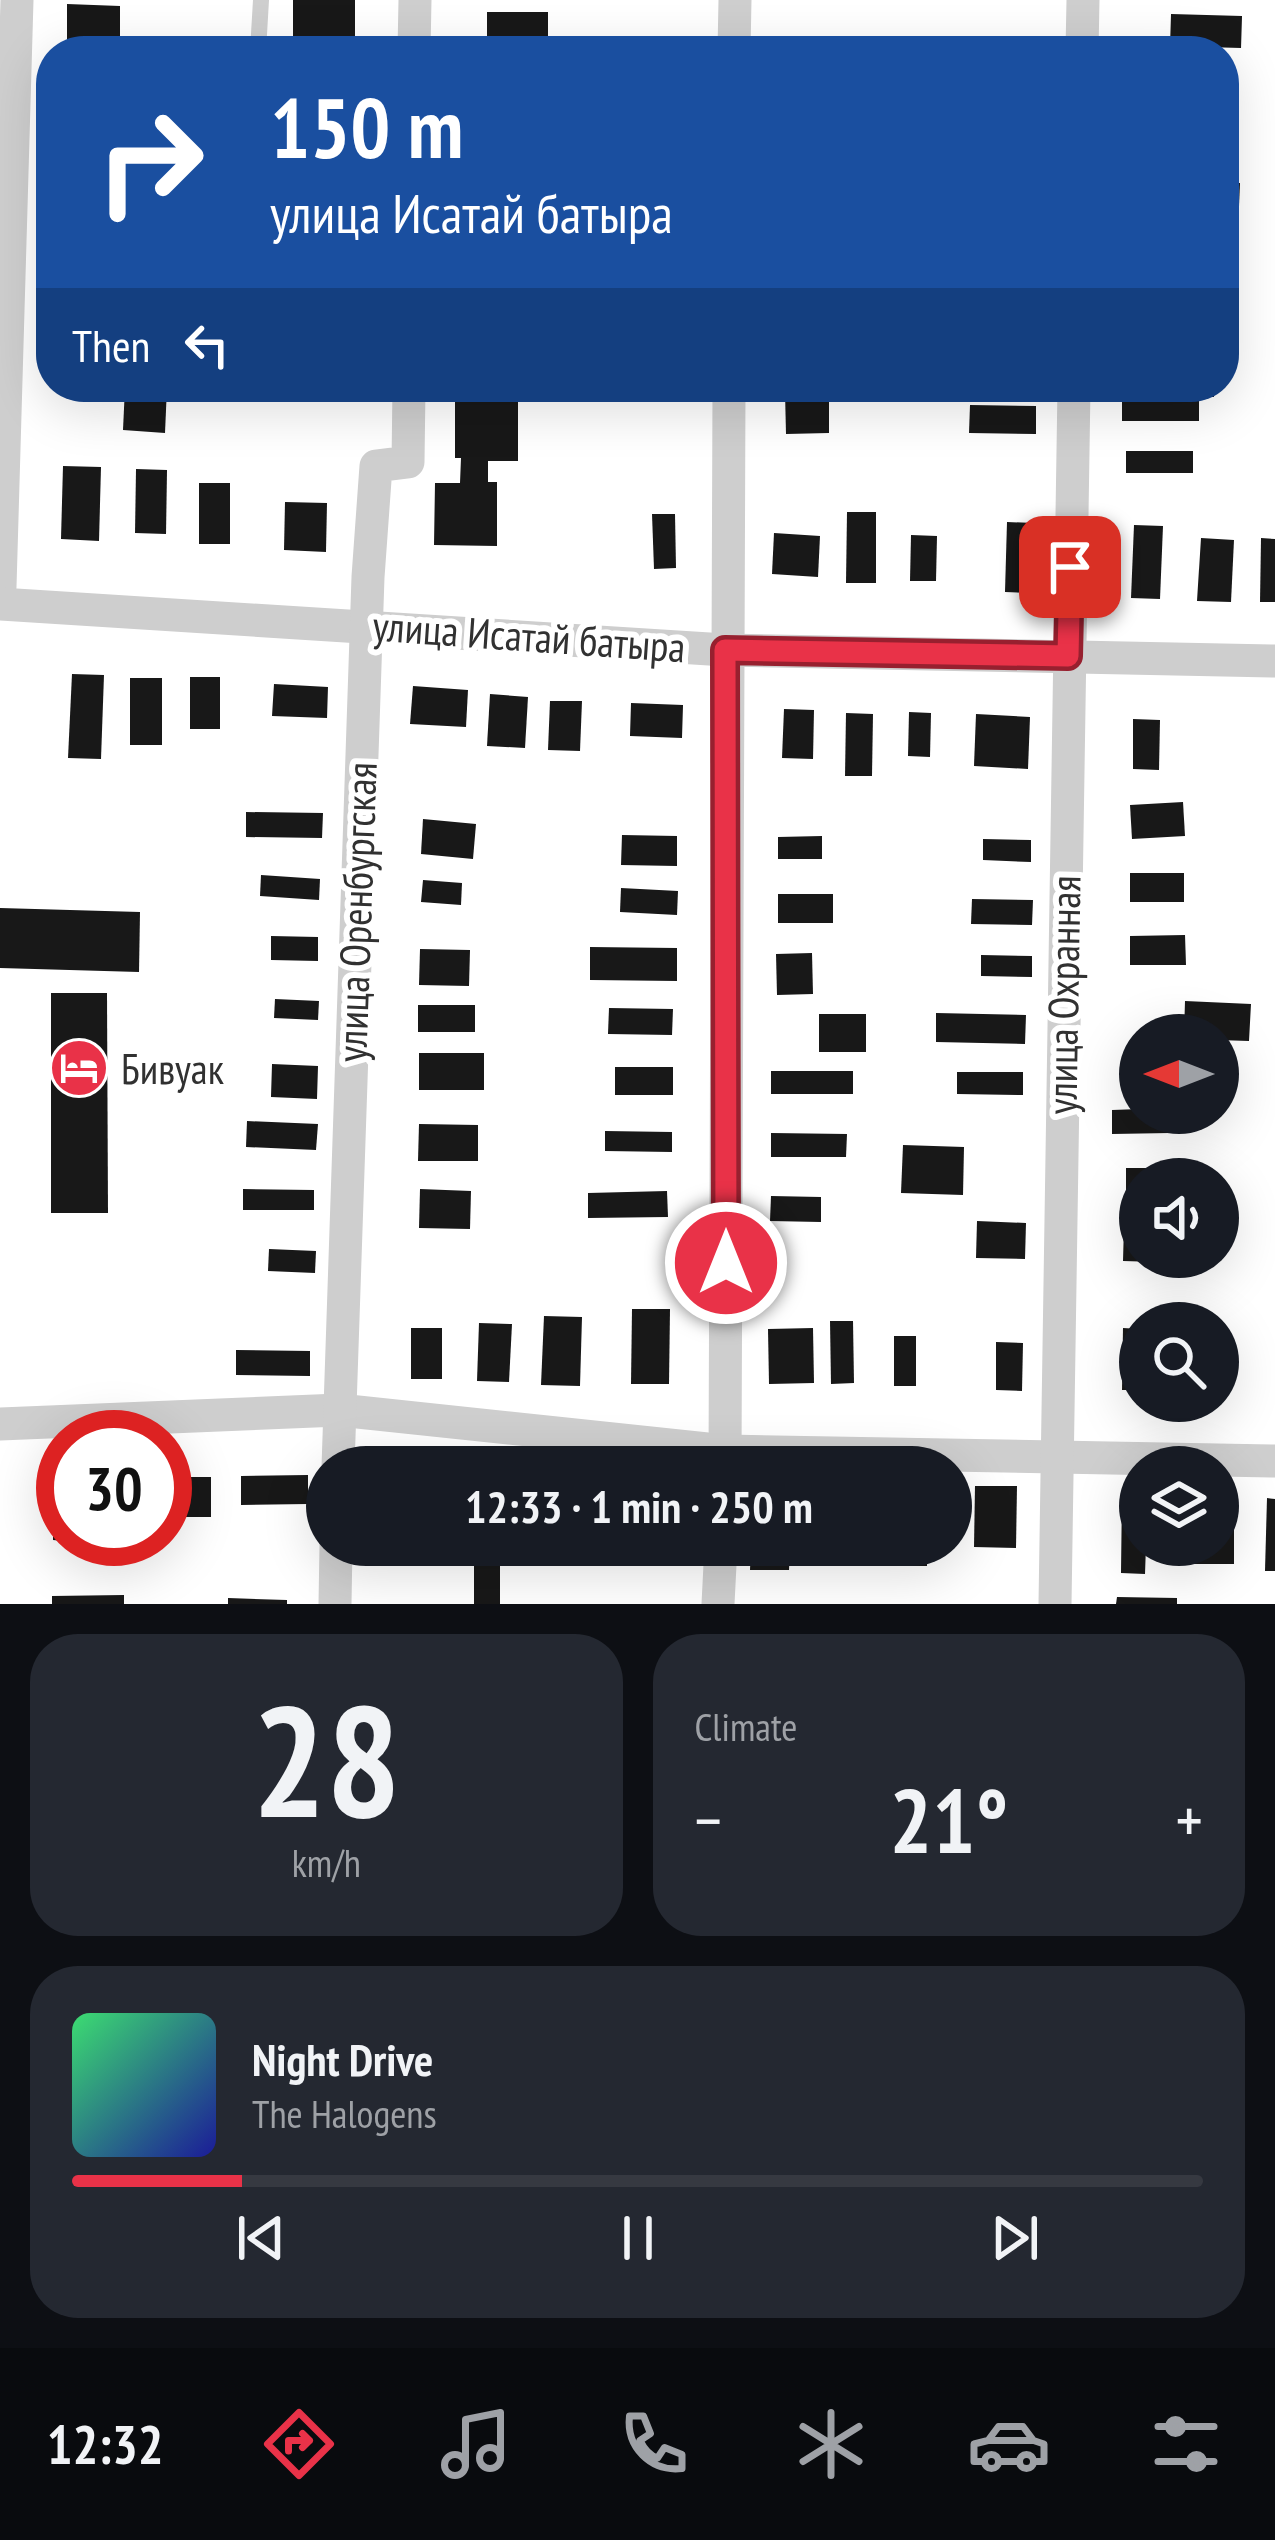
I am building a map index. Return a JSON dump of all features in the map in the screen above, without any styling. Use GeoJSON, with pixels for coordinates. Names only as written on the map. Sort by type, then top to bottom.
{"type":"FeatureCollection","features":[{"type":"Feature","properties":{"kind":"street"},"geometry":{"type":"LineString","coordinates":[[0,587],[17,0]]}},
{"type":"Feature","properties":{"kind":"street"},"geometry":{"type":"LineString","coordinates":[[414,36],[415,0]]}},
{"type":"Feature","properties":{"kind":"street"},"geometry":{"type":"LineString","coordinates":[[734,36],[735,0]]}},
{"type":"Feature","properties":{"kind":"street"},"geometry":{"type":"LineString","coordinates":[[1082,36],[1083,0]]}},
{"type":"Feature","properties":{"kind":"street","name":"улица Оренбургская"},"geometry":{"type":"LineString","coordinates":[[338,1446],[366,625],[376,466],[408,462],[410,402]]}},
{"type":"Feature","properties":{"kind":"street"},"geometry":{"type":"LineString","coordinates":[[725,1446],[729,402]]}},
{"type":"Feature","properties":{"kind":"street","name":"улица Охранная"},"geometry":{"type":"LineString","coordinates":[[1055,1604],[1073,402]]}},
{"type":"Feature","properties":{"kind":"street","name":"улица Исатай батыра"},"geometry":{"type":"LineString","coordinates":[[0,604],[725,650],[1275,661]]}},
{"type":"Feature","properties":{"kind":"street"},"geometry":{"type":"LineString","coordinates":[[0,1424],[339,1410],[623,1446]]}},
{"type":"Feature","properties":{"kind":"street"},"geometry":{"type":"LineString","coordinates":[[972,1458],[1275,1461]]}},
{"type":"Feature","properties":{"kind":"street"},"geometry":{"type":"LineString","coordinates":[[335,1604],[336,1566]]}},
{"type":"Feature","properties":{"kind":"street"},"geometry":{"type":"LineString","coordinates":[[718,1604],[720,1566]]}},
{"type":"Feature","properties":{"kind":"lane"},"geometry":{"type":"LineString","coordinates":[[259,36],[261,0]]}},
{"type":"Feature","properties":{"kind":"building"},"geometry":{"type":"Polygon","coordinates":[[[293,0],[355,0],[355,36],[293,36],[293,0]]]}},
{"type":"Feature","properties":{"kind":"building"},"geometry":{"type":"Polygon","coordinates":[[[67,4],[120,6],[120,36],[67,36],[67,4]]]}},
{"type":"Feature","properties":{"kind":"building"},"geometry":{"type":"Polygon","coordinates":[[[487,12],[548,12],[548,36],[487,36],[487,12]]]}},
{"type":"Feature","properties":{"kind":"building"},"geometry":{"type":"Polygon","coordinates":[[[1171,14],[1242,16],[1241,48],[1239,36],[1170,36],[1171,14]]]}},
{"type":"Feature","properties":{"kind":"building"},"geometry":{"type":"Polygon","coordinates":[[[124,402],[166,402],[165,433],[123,430],[124,402]]]}},
{"type":"Feature","properties":{"kind":"building"},"geometry":{"type":"Polygon","coordinates":[[[455,402],[518,402],[518,461],[488,461],[488,482],[497,482],[497,546],[434,545],[435,483],[460,483],[461,458],[455,458],[455,402]]]}},
{"type":"Feature","properties":{"kind":"building"},"geometry":{"type":"Polygon","coordinates":[[[785,402],[829,402],[829,433],[786,434],[785,402]]]}},
{"type":"Feature","properties":{"kind":"building"},"geometry":{"type":"Polygon","coordinates":[[[1122,402],[1199,402],[1199,421],[1122,421],[1122,402]]]}},
{"type":"Feature","properties":{"kind":"building"},"geometry":{"type":"Polygon","coordinates":[[[970,405],[1036,406],[1036,434],[969,433],[970,405]]]}},
{"type":"Feature","properties":{"kind":"building"},"geometry":{"type":"Polygon","coordinates":[[[1126,451],[1193,451],[1193,473],[1126,473],[1126,451]]]}},
{"type":"Feature","properties":{"kind":"building"},"geometry":{"type":"Polygon","coordinates":[[[63,466],[101,467],[99,541],[61,539],[63,466]]]}},
{"type":"Feature","properties":{"kind":"building"},"geometry":{"type":"Polygon","coordinates":[[[136,469],[167,470],[166,534],[135,533],[136,469]]]}},
{"type":"Feature","properties":{"kind":"building"},"geometry":{"type":"Polygon","coordinates":[[[199,483],[230,483],[230,544],[199,544],[199,483]]]}},
{"type":"Feature","properties":{"kind":"building"},"geometry":{"type":"Polygon","coordinates":[[[285,502],[327,503],[326,552],[284,550],[285,502]]]}},
{"type":"Feature","properties":{"kind":"building"},"geometry":{"type":"Polygon","coordinates":[[[847,512],[876,512],[876,583],[846,583],[847,512]]]}},
{"type":"Feature","properties":{"kind":"building"},"geometry":{"type":"Polygon","coordinates":[[[652,514],[675,514],[676,568],[654,569],[652,514]]]}},
{"type":"Feature","properties":{"kind":"building"},"geometry":{"type":"Polygon","coordinates":[[[1007,522],[1034,523],[1033,593],[1005,592],[1007,522]]]}},
{"type":"Feature","properties":{"kind":"building"},"geometry":{"type":"Polygon","coordinates":[[[1134,525],[1163,526],[1160,599],[1131,598],[1134,525]]]}},
{"type":"Feature","properties":{"kind":"building"},"geometry":{"type":"Polygon","coordinates":[[[774,533],[820,536],[818,577],[772,574],[774,533]]]}},
{"type":"Feature","properties":{"kind":"building"},"geometry":{"type":"Polygon","coordinates":[[[911,535],[937,536],[936,581],[910,581],[911,535]]]}},
{"type":"Feature","properties":{"kind":"building"},"geometry":{"type":"Polygon","coordinates":[[[1201,538],[1234,540],[1231,602],[1197,601],[1201,538]]]}},
{"type":"Feature","properties":{"kind":"building"},"geometry":{"type":"Polygon","coordinates":[[[1261,538],[1275,539],[1275,602],[1260,602],[1261,538]]]}},
{"type":"Feature","properties":{"kind":"building"},"geometry":{"type":"Polygon","coordinates":[[[72,674],[104,675],[101,759],[68,758],[72,674]]]}},
{"type":"Feature","properties":{"kind":"building"},"geometry":{"type":"Polygon","coordinates":[[[190,677],[220,677],[220,729],[190,729],[190,677]]]}},
{"type":"Feature","properties":{"kind":"building"},"geometry":{"type":"Polygon","coordinates":[[[130,678],[162,678],[162,745],[130,745],[130,678]]]}},
{"type":"Feature","properties":{"kind":"building"},"geometry":{"type":"Polygon","coordinates":[[[274,684],[328,687],[327,718],[272,716],[274,684]]]}},
{"type":"Feature","properties":{"kind":"building"},"geometry":{"type":"Polygon","coordinates":[[[413,686],[468,690],[466,727],[410,724],[413,686]]]}},
{"type":"Feature","properties":{"kind":"building"},"geometry":{"type":"Polygon","coordinates":[[[490,694],[528,697],[525,748],[487,746],[490,694]]]}},
{"type":"Feature","properties":{"kind":"building"},"geometry":{"type":"Polygon","coordinates":[[[550,701],[582,701],[580,751],[548,750],[550,701]]]}},
{"type":"Feature","properties":{"kind":"building"},"geometry":{"type":"Polygon","coordinates":[[[631,703],[683,705],[682,738],[630,736],[631,703]]]}},
{"type":"Feature","properties":{"kind":"building"},"geometry":{"type":"Polygon","coordinates":[[[784,709],[814,710],[813,759],[782,758],[784,709]]]}},
{"type":"Feature","properties":{"kind":"building"},"geometry":{"type":"Polygon","coordinates":[[[909,712],[931,713],[930,757],[908,756],[909,712]]]}},
{"type":"Feature","properties":{"kind":"building"},"geometry":{"type":"Polygon","coordinates":[[[846,713],[873,714],[872,776],[845,776],[846,713]]]}},
{"type":"Feature","properties":{"kind":"building"},"geometry":{"type":"Polygon","coordinates":[[[976,714],[1030,717],[1028,769],[974,766],[976,714]]]}},
{"type":"Feature","properties":{"kind":"building"},"geometry":{"type":"Polygon","coordinates":[[[1133,719],[1160,720],[1159,770],[1133,769],[1133,719]]]}},
{"type":"Feature","properties":{"kind":"building"},"geometry":{"type":"Polygon","coordinates":[[[1183,802],[1185,836],[1132,839],[1130,805],[1183,802]]]}},
{"type":"Feature","properties":{"kind":"building"},"geometry":{"type":"Polygon","coordinates":[[[246,812],[323,813],[322,838],[246,837],[246,812]]]}},
{"type":"Feature","properties":{"kind":"building"},"geometry":{"type":"Polygon","coordinates":[[[423,819],[476,824],[473,859],[421,854],[423,819]]]}},
{"type":"Feature","properties":{"kind":"building"},"geometry":{"type":"Polygon","coordinates":[[[622,835],[677,836],[677,866],[621,865],[622,835]]]}},
{"type":"Feature","properties":{"kind":"building"},"geometry":{"type":"Polygon","coordinates":[[[822,836],[822,859],[778,859],[778,837],[822,836]]]}},
{"type":"Feature","properties":{"kind":"building"},"geometry":{"type":"Polygon","coordinates":[[[983,839],[1031,840],[1031,862],[983,860],[983,839]]]}},
{"type":"Feature","properties":{"kind":"building"},"geometry":{"type":"Polygon","coordinates":[[[1130,873],[1184,873],[1184,902],[1130,902],[1130,873]]]}},
{"type":"Feature","properties":{"kind":"building"},"geometry":{"type":"Polygon","coordinates":[[[261,875],[320,879],[319,900],[260,896],[261,875]]]}},
{"type":"Feature","properties":{"kind":"building"},"geometry":{"type":"Polygon","coordinates":[[[423,880],[462,883],[461,905],[421,902],[423,880]]]}},
{"type":"Feature","properties":{"kind":"building"},"geometry":{"type":"Polygon","coordinates":[[[621,888],[678,891],[677,915],[620,912],[621,888]]]}},
{"type":"Feature","properties":{"kind":"building"},"geometry":{"type":"Polygon","coordinates":[[[778,894],[833,894],[833,923],[778,923],[778,894]]]}},
{"type":"Feature","properties":{"kind":"building"},"geometry":{"type":"Polygon","coordinates":[[[972,899],[1033,900],[1032,925],[971,924],[972,899]]]}},
{"type":"Feature","properties":{"kind":"building"},"geometry":{"type":"Polygon","coordinates":[[[0,908],[140,912],[139,972],[0,968],[0,908]]]}},
{"type":"Feature","properties":{"kind":"building"},"geometry":{"type":"Polygon","coordinates":[[[1185,935],[1186,965],[1130,965],[1130,936],[1185,935]]]}},
{"type":"Feature","properties":{"kind":"building"},"geometry":{"type":"Polygon","coordinates":[[[271,936],[318,937],[318,961],[271,960],[271,936]]]}},
{"type":"Feature","properties":{"kind":"building"},"geometry":{"type":"Polygon","coordinates":[[[590,947],[677,948],[677,981],[590,980],[590,947]]]}},
{"type":"Feature","properties":{"kind":"building"},"geometry":{"type":"Polygon","coordinates":[[[420,949],[470,950],[469,986],[419,985],[420,949]]]}},
{"type":"Feature","properties":{"kind":"building"},"geometry":{"type":"Polygon","coordinates":[[[812,953],[813,994],[777,995],[776,954],[812,953]]]}},
{"type":"Feature","properties":{"kind":"building"},"geometry":{"type":"Polygon","coordinates":[[[981,955],[1032,956],[1032,977],[981,976],[981,955]]]}},
{"type":"Feature","properties":{"kind":"building"},"geometry":{"type":"Polygon","coordinates":[[[51,993],[107,993],[108,1213],[51,1213],[51,993]]]}},
{"type":"Feature","properties":{"kind":"building"},"geometry":{"type":"Polygon","coordinates":[[[275,999],[319,1001],[318,1020],[274,1018],[275,999]]]}},
{"type":"Feature","properties":{"kind":"building"},"geometry":{"type":"Polygon","coordinates":[[[1185,1001],[1251,1004],[1249,1041],[1239,1041],[1239,1014],[1185,1014],[1185,1001]]]}},
{"type":"Feature","properties":{"kind":"building"},"geometry":{"type":"Polygon","coordinates":[[[418,1005],[475,1005],[475,1032],[418,1032],[418,1005]]]}},
{"type":"Feature","properties":{"kind":"building"},"geometry":{"type":"Polygon","coordinates":[[[609,1008],[673,1009],[672,1035],[608,1034],[609,1008]]]}},
{"type":"Feature","properties":{"kind":"building"},"geometry":{"type":"Polygon","coordinates":[[[936,1013],[1026,1015],[1025,1044],[936,1042],[936,1013]]]}},
{"type":"Feature","properties":{"kind":"building"},"geometry":{"type":"Polygon","coordinates":[[[819,1014],[866,1014],[866,1052],[819,1052],[819,1014]]]}},
{"type":"Feature","properties":{"kind":"building"},"geometry":{"type":"Polygon","coordinates":[[[419,1053],[484,1053],[484,1090],[419,1090],[419,1053]]]}},
{"type":"Feature","properties":{"kind":"building"},"geometry":{"type":"Polygon","coordinates":[[[272,1064],[318,1066],[317,1099],[271,1097],[272,1064]]]}},
{"type":"Feature","properties":{"kind":"building"},"geometry":{"type":"Polygon","coordinates":[[[615,1067],[673,1067],[673,1095],[615,1095],[615,1067]]]}},
{"type":"Feature","properties":{"kind":"building"},"geometry":{"type":"Polygon","coordinates":[[[771,1071],[853,1071],[853,1094],[771,1094],[771,1071]]]}},
{"type":"Feature","properties":{"kind":"building"},"geometry":{"type":"Polygon","coordinates":[[[957,1072],[1023,1072],[1023,1095],[957,1094],[957,1072]]]}},
{"type":"Feature","properties":{"kind":"building"},"geometry":{"type":"Polygon","coordinates":[[[1112,1110],[1119,1110],[1119,1134],[1112,1134],[1112,1110]]]}},
{"type":"Feature","properties":{"kind":"building"},"geometry":{"type":"Polygon","coordinates":[[[247,1121],[318,1124],[316,1150],[246,1147],[247,1121]]]}},
{"type":"Feature","properties":{"kind":"building"},"geometry":{"type":"Polygon","coordinates":[[[419,1124],[478,1125],[478,1161],[418,1161],[419,1124]]]}},
{"type":"Feature","properties":{"kind":"building"},"geometry":{"type":"Polygon","coordinates":[[[605,1131],[672,1132],[672,1152],[605,1151],[605,1131]]]}},
{"type":"Feature","properties":{"kind":"building"},"geometry":{"type":"Polygon","coordinates":[[[771,1133],[847,1134],[846,1157],[771,1157],[771,1133]]]}},
{"type":"Feature","properties":{"kind":"building"},"geometry":{"type":"Polygon","coordinates":[[[903,1145],[964,1147],[963,1195],[901,1193],[903,1145]]]}},
{"type":"Feature","properties":{"kind":"building"},"geometry":{"type":"Polygon","coordinates":[[[243,1189],[314,1190],[314,1210],[243,1210],[243,1189]]]}},
{"type":"Feature","properties":{"kind":"building"},"geometry":{"type":"Polygon","coordinates":[[[420,1189],[471,1191],[470,1229],[419,1228],[420,1189]]]}},
{"type":"Feature","properties":{"kind":"building"},"geometry":{"type":"Polygon","coordinates":[[[667,1191],[668,1217],[588,1218],[588,1193],[667,1191]]]}},
{"type":"Feature","properties":{"kind":"building"},"geometry":{"type":"Polygon","coordinates":[[[771,1196],[821,1197],[821,1222],[770,1221],[771,1196]]]}},
{"type":"Feature","properties":{"kind":"building"},"geometry":{"type":"Polygon","coordinates":[[[977,1221],[1026,1223],[1025,1259],[976,1258],[977,1221]]]}},
{"type":"Feature","properties":{"kind":"building"},"geometry":{"type":"Polygon","coordinates":[[[269,1249],[316,1251],[315,1273],[268,1271],[269,1249]]]}},
{"type":"Feature","properties":{"kind":"building"},"geometry":{"type":"Polygon","coordinates":[[[632,1309],[670,1309],[669,1384],[631,1384],[632,1309]]]}},
{"type":"Feature","properties":{"kind":"building"},"geometry":{"type":"Polygon","coordinates":[[[544,1316],[582,1317],[580,1386],[541,1385],[544,1316]]]}},
{"type":"Feature","properties":{"kind":"building"},"geometry":{"type":"Polygon","coordinates":[[[830,1321],[853,1321],[854,1383],[831,1384],[830,1321]]]}},
{"type":"Feature","properties":{"kind":"building"},"geometry":{"type":"Polygon","coordinates":[[[479,1323],[512,1324],[509,1382],[477,1381],[479,1323]]]}},
{"type":"Feature","properties":{"kind":"building"},"geometry":{"type":"Polygon","coordinates":[[[411,1328],[442,1328],[442,1379],[411,1379],[411,1328]]]}},
{"type":"Feature","properties":{"kind":"building"},"geometry":{"type":"Polygon","coordinates":[[[813,1328],[814,1383],[769,1384],[768,1329],[813,1328]]]}},
{"type":"Feature","properties":{"kind":"building"},"geometry":{"type":"Polygon","coordinates":[[[894,1336],[916,1336],[916,1386],[894,1386],[894,1336]]]}},
{"type":"Feature","properties":{"kind":"building"},"geometry":{"type":"Polygon","coordinates":[[[996,1342],[1023,1343],[1022,1391],[996,1390],[996,1342]]]}},
{"type":"Feature","properties":{"kind":"building"},"geometry":{"type":"Polygon","coordinates":[[[236,1350],[310,1351],[310,1376],[236,1375],[236,1350]]]}},
{"type":"Feature","properties":{"kind":"building"},"geometry":{"type":"Polygon","coordinates":[[[306,1475],[306,1504],[241,1505],[241,1476],[306,1475]]]}},
{"type":"Feature","properties":{"kind":"building"},"geometry":{"type":"Polygon","coordinates":[[[192,1477],[211,1477],[211,1517],[192,1517],[192,1477]]]}},
{"type":"Feature","properties":{"kind":"building"},"geometry":{"type":"Polygon","coordinates":[[[975,1486],[1017,1486],[1016,1548],[974,1547],[975,1486]]]}},
{"type":"Feature","properties":{"kind":"building"},"geometry":{"type":"Polygon","coordinates":[[[1267,1498],[1275,1499],[1275,1571],[1265,1571],[1267,1498]]]}},
{"type":"Feature","properties":{"kind":"building"},"geometry":{"type":"Polygon","coordinates":[[[474,1566],[500,1566],[500,1604],[474,1604],[474,1566]]]}},
{"type":"Feature","properties":{"kind":"building"},"geometry":{"type":"Polygon","coordinates":[[[750,1566],[789,1566],[789,1570],[750,1570],[750,1566]]]}},
{"type":"Feature","properties":{"kind":"building"},"geometry":{"type":"Polygon","coordinates":[[[1121,1566],[1145,1566],[1145,1574],[1121,1573],[1121,1566]]]}},
{"type":"Feature","properties":{"kind":"building"},"geometry":{"type":"Polygon","coordinates":[[[124,1595],[124,1604],[52,1604],[52,1596],[124,1595]]]}},
{"type":"Feature","properties":{"kind":"building"},"geometry":{"type":"Polygon","coordinates":[[[1117,1597],[1177,1598],[1177,1604],[1116,1604],[1117,1597]]]}},
{"type":"Feature","properties":{"kind":"building"},"geometry":{"type":"Polygon","coordinates":[[[228,1598],[287,1600],[287,1604],[228,1604],[228,1598]]]}},
{"type":"Feature","properties":{"kind":"place","name":"Бивуак"},"geometry":{"type":"Point","coordinates":[79,1068]}},
{"type":"Feature","properties":{"kind":"route"},"geometry":{"type":"LineString","coordinates":[[726,1263],[725,650],[1068,656],[1070,567]]}}]}
